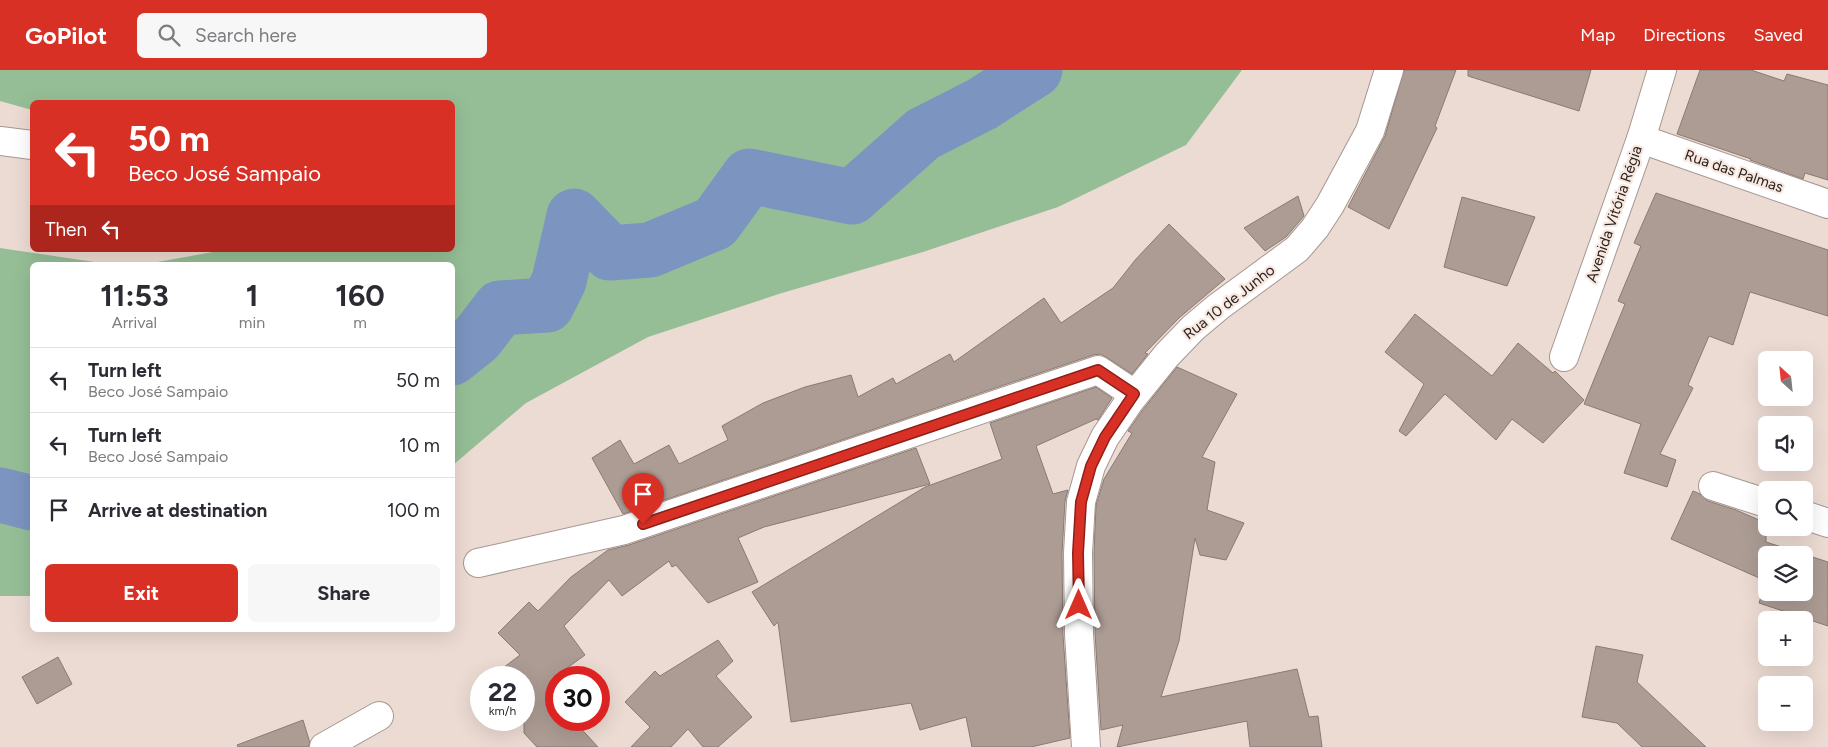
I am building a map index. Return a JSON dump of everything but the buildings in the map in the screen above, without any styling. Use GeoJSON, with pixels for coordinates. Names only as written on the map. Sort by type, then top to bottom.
{"type":"FeatureCollection","features":[{"type":"Feature","properties":{"kind":"street","name":"Rua 10 de Junho"},"geometry":{"type":"LineString","coordinates":[[1086,747],[1079,634],[1078,553],[1081,502],[1091,466],[1105,437],[1134,394],[1167,355],[1193,328],[1218,307],[1297,250],[1315,228],[1330,205],[1370,130],[1389,70]]}},
{"type":"Feature","properties":{"kind":"street","name":"Avenida Vitória Régia"},"geometry":{"type":"LineString","coordinates":[[1564,356],[1641,138],[1662,70]]}},
{"type":"Feature","properties":{"kind":"street","name":"Rua das Palmas"},"geometry":{"type":"LineString","coordinates":[[1641,138],[1828,204]]}},
{"type":"Feature","properties":{"kind":"street"},"geometry":{"type":"LineString","coordinates":[[0,141],[30,145]]}},
{"type":"Feature","properties":{"kind":"street"},"geometry":{"type":"LineString","coordinates":[[478,563],[624,530],[1098,370],[1134,394]]}},
{"type":"Feature","properties":{"kind":"street"},"geometry":{"type":"LineString","coordinates":[[1712,486],[1758,500]]}},
{"type":"Feature","properties":{"kind":"street"},"geometry":{"type":"LineString","coordinates":[[1813,518],[1828,523]]}},
{"type":"Feature","properties":{"kind":"street"},"geometry":{"type":"LineString","coordinates":[[324,747],[379,716]]}},
{"type":"Feature","properties":{"kind":"green space"},"geometry":{"type":"Polygon","coordinates":[[[0,70],[1242,70],[1186,145],[1058,207],[923,252],[782,293],[648,337],[526,403],[455,463],[455,262],[158,262],[213,252],[455,252],[455,100],[30,100],[30,109],[0,101],[0,70]]]}},
{"type":"Feature","properties":{"kind":"green space"},"geometry":{"type":"Polygon","coordinates":[[[0,248],[95,262],[30,262],[30,596],[0,596],[0,248]]]}},
{"type":"Feature","properties":{"kind":"waterway"},"geometry":{"type":"LineString","coordinates":[[455,356],[477,338],[500,308],[547,305],[559,281],[574,216],[610,253],[650,250],[715,223],[749,176],[852,197],[923,134],[982,104],[1035,70]]}},
{"type":"Feature","properties":{"kind":"waterway"},"geometry":{"type":"LineString","coordinates":[[0,495],[30,502]]}},
{"type":"Feature","properties":{"kind":"route"},"geometry":{"type":"LineString","coordinates":[[643,524],[1098,370],[1134,394],[1105,437],[1091,466],[1081,502],[1078,553],[1079,605]]}}]}
